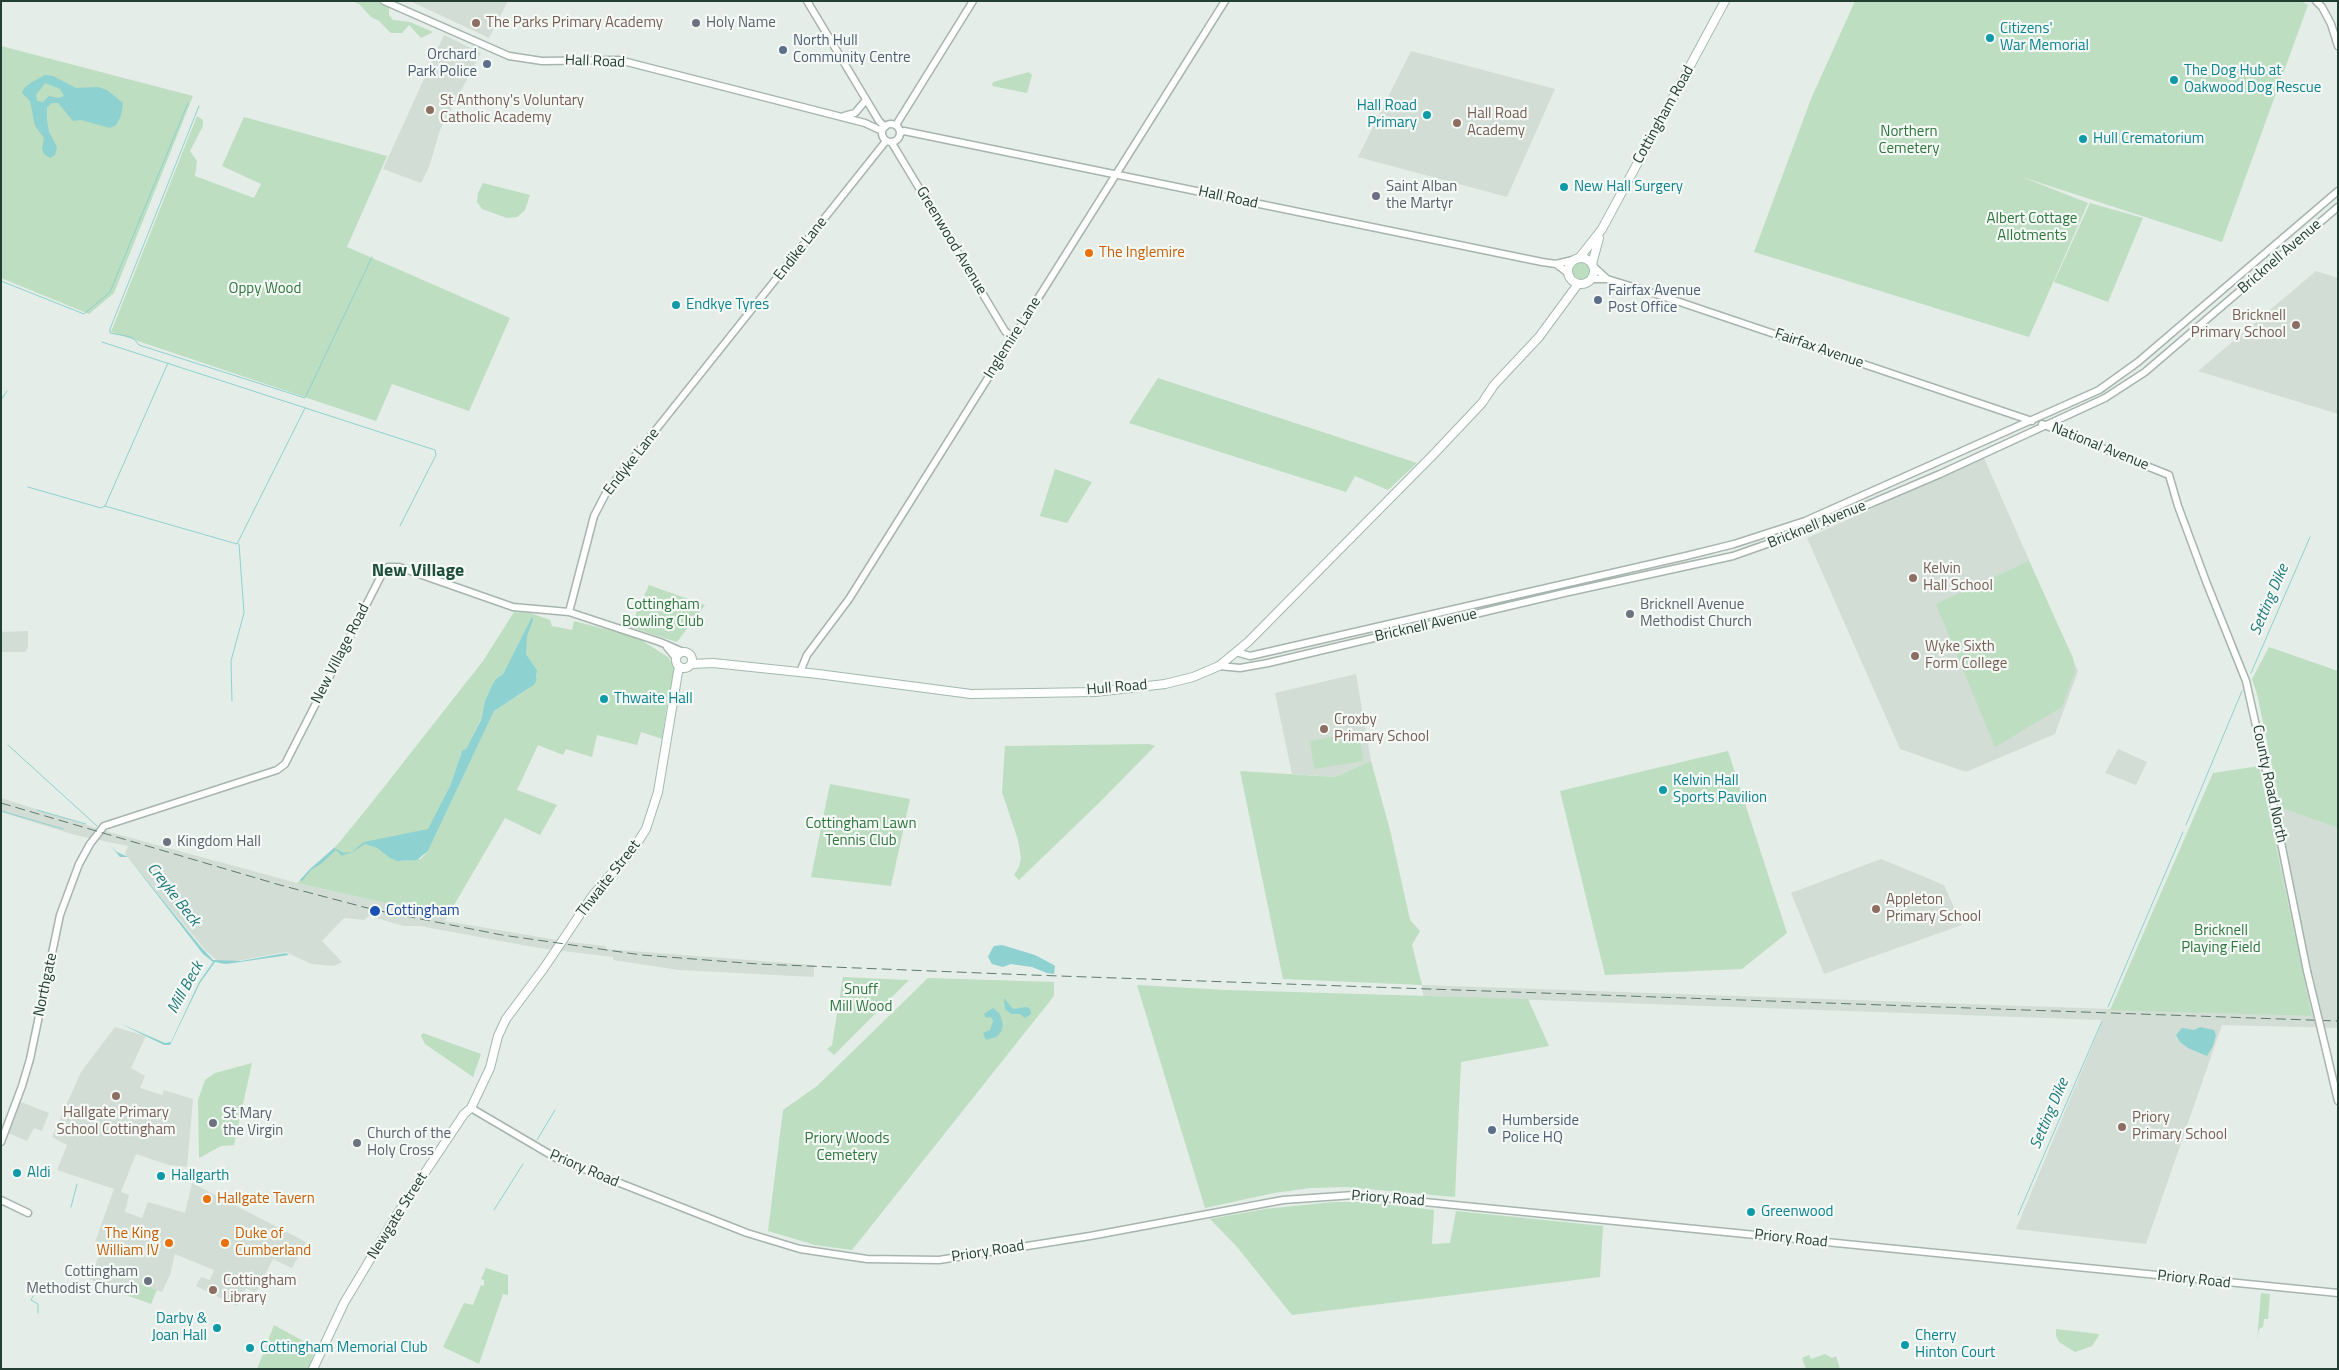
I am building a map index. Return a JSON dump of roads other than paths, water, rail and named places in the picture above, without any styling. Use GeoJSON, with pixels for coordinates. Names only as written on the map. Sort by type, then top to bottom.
{"type":"FeatureCollection","features":[{"type":"Feature","properties":{"kind":"main road","name":"Cottingham Road"},"geometry":{"type":"LineString","coordinates":[[1577,258],[1602,230],[1725,1]]}},
{"type":"Feature","properties":{"kind":"main road","name":"Cottingham Road"},"geometry":{"type":"LineString","coordinates":[[1593,266],[1602,230]]}},
{"type":"Feature","properties":{"kind":"main road"},"geometry":{"type":"LineString","coordinates":[[1577,258],[1587,259],[1593,266],[1591,279],[1588,282],[1578,284],[1562,304],[1569,276],[1568,266],[1577,258]]}},
{"type":"Feature","properties":{"kind":"main road"},"geometry":{"type":"LineString","coordinates":[[1569,276],[1578,284]]}},
{"type":"Feature","properties":{"kind":"main road","name":"Hull Road"},"geometry":{"type":"LineString","coordinates":[[683,664],[714,663],[971,694],[1095,692],[1164,684],[1193,678],[1218,666],[1236,652],[1285,606],[1482,403],[1494,385],[1539,337],[1562,304]]}},
{"type":"Feature","properties":{"kind":"main road"},"geometry":{"type":"LineString","coordinates":[[683,664],[691,657],[686,653]]}},
{"type":"Feature","properties":{"kind":"main road","name":"Hull Road"},"geometry":{"type":"LineString","coordinates":[[686,653],[714,663]]}},
{"type":"Feature","properties":{"kind":"main road","name":"Thwaite Street"},"geometry":{"type":"LineString","coordinates":[[494,1051],[498,1036],[511,1012],[544,968],[593,895],[634,848],[646,829],[658,792],[676,686],[686,653]]}},
{"type":"Feature","properties":{"kind":"main road","name":"Newgate Street"},"geometry":{"type":"LineString","coordinates":[[313,1369],[344,1303],[399,1212],[464,1114],[471,1108],[490,1068],[494,1051]]}},
{"type":"Feature","properties":{"kind":"street","name":"Hall Road"},"geometry":{"type":"LineString","coordinates":[[384,1],[509,56],[542,61],[619,60],[883,129]]}},
{"type":"Feature","properties":{"kind":"street"},"geometry":{"type":"LineString","coordinates":[[807,1],[879,121],[889,142],[897,141],[900,133],[896,126],[888,124],[883,129]]}},
{"type":"Feature","properties":{"kind":"street"},"geometry":{"type":"LineString","coordinates":[[896,126],[972,1]]}},
{"type":"Feature","properties":{"kind":"street","name":"Inglemire Lane"},"geometry":{"type":"LineString","coordinates":[[800,672],[807,655],[849,599],[1225,1]]}},
{"type":"Feature","properties":{"kind":"street"},"geometry":{"type":"LineString","coordinates":[[2316,1],[2322,7],[2331,24],[2338,46]]}},
{"type":"Feature","properties":{"kind":"street"},"geometry":{"type":"LineString","coordinates":[[842,117],[855,113],[866,100]]}},
{"type":"Feature","properties":{"kind":"street","name":"Hall Road"},"geometry":{"type":"LineString","coordinates":[[900,133],[904,131],[1556,264],[1577,258]]}},
{"type":"Feature","properties":{"kind":"street","name":"Greenwood Avenue"},"geometry":{"type":"LineString","coordinates":[[889,142],[1005,331],[1013,338]]}},
{"type":"Feature","properties":{"kind":"street","name":"Endike Lane"},"geometry":{"type":"LineString","coordinates":[[716,356],[889,142]]}},
{"type":"Feature","properties":{"kind":"street","name":"Bricknell Avenue"},"geometry":{"type":"LineString","coordinates":[[1236,652],[1250,656],[1734,544],[1805,521],[2099,390],[2122,374],[2220,294],[2338,191]]}},
{"type":"Feature","properties":{"kind":"street","name":"Bricknell Avenue"},"geometry":{"type":"LineString","coordinates":[[1218,666],[1240,668],[1268,663],[1564,593],[1733,556],[1786,539],[1940,474],[2105,398],[2144,372],[2338,207]]}},
{"type":"Feature","properties":{"kind":"street","name":"Hall Road"},"geometry":{"type":"LineString","coordinates":[[1556,264],[1569,276]]}},
{"type":"Feature","properties":{"kind":"street","name":"Fairfax Avenue"},"geometry":{"type":"LineString","coordinates":[[1593,266],[1607,279]]}},
{"type":"Feature","properties":{"kind":"street","name":"Fairfax Avenue"},"geometry":{"type":"LineString","coordinates":[[1591,279],[1607,279],[2031,421]]}},
{"type":"Feature","properties":{"kind":"street","name":"Endyke Lane"},"geometry":{"type":"LineString","coordinates":[[569,612],[594,516],[602,500],[716,356]]}},
{"type":"Feature","properties":{"kind":"street","name":"National Avenue"},"geometry":{"type":"LineString","coordinates":[[2031,421],[2170,475]]}},
{"type":"Feature","properties":{"kind":"street","name":"County Road North"},"geometry":{"type":"LineString","coordinates":[[2170,475],[2178,506],[2246,681],[2307,971],[2338,1101]]}},
{"type":"Feature","properties":{"kind":"street"},"geometry":{"type":"LineString","coordinates":[[1849,500],[1854,510]]}},
{"type":"Feature","properties":{"kind":"street","name":"New Village Road"},"geometry":{"type":"LineString","coordinates":[[99,832],[104,826],[277,770],[285,764],[382,574],[388,567],[399,567],[513,607],[569,612],[660,642],[686,653]]}},
{"type":"Feature","properties":{"kind":"street"},"geometry":{"type":"LineString","coordinates":[[660,642],[683,664]]}},
{"type":"Feature","properties":{"kind":"street","name":"Northgate"},"geometry":{"type":"LineString","coordinates":[[1,1142],[30,1059],[60,915],[79,864],[99,832]]}},
{"type":"Feature","properties":{"kind":"street","name":"Priory Road"},"geometry":{"type":"LineString","coordinates":[[471,1108],[556,1158],[746,1233],[800,1249],[866,1259],[939,1260],[1090,1236],[1283,1200],[1354,1195],[2338,1293]]}},
{"type":"Feature","properties":{"kind":"street"},"geometry":{"type":"LineString","coordinates":[[1,1200],[28,1213]]}},
{"type":"Feature","properties":{"kind":"water"},"geometry":{"type":"Polygon","coordinates":[[[45,75],[53,76],[76,88],[98,87],[107,90],[123,103],[121,116],[116,125],[110,128],[81,120],[73,121],[58,103],[52,103],[47,107],[47,120],[49,132],[57,147],[55,155],[50,158],[44,154],[42,149],[44,138],[35,126],[30,101],[22,93],[24,88],[45,75]],[[45,83],[36,95],[37,101],[43,102],[49,96],[59,98],[64,96],[60,89],[45,83]]]}},
{"type":"Feature","properties":{"kind":"water"},"geometry":{"type":"Polygon","coordinates":[[[532,617],[533,620],[527,636],[526,654],[537,670],[536,681],[534,685],[494,711],[428,851],[417,860],[397,861],[377,848],[365,844],[353,852],[343,855],[343,857],[336,850],[311,870],[302,881],[300,880],[334,848],[344,853],[352,852],[364,842],[428,829],[450,786],[462,751],[466,749],[481,720],[485,701],[492,685],[503,674],[532,617]]]}},
{"type":"Feature","properties":{"kind":"water"},"geometry":{"type":"Polygon","coordinates":[[[111,846],[117,852],[128,857],[120,857],[111,846]]]}},
{"type":"Feature","properties":{"kind":"water"},"geometry":{"type":"Polygon","coordinates":[[[128,857],[213,960],[241,961],[286,953],[289,955],[226,964],[215,962],[200,983],[170,1045],[164,1045],[119,1023],[165,1043],[171,1042],[199,982],[213,962],[203,954],[128,857]]]}},
{"type":"Feature","properties":{"kind":"water"},"geometry":{"type":"Polygon","coordinates":[[[1002,945],[1035,955],[1052,964],[1055,966],[1054,974],[1032,967],[1011,964],[1003,967],[992,964],[988,957],[992,949],[994,946],[1002,945]]]}},
{"type":"Feature","properties":{"kind":"water"},"geometry":{"type":"Polygon","coordinates":[[[1004,998],[1013,1009],[1026,1007],[1030,1009],[1031,1014],[1025,1018],[1020,1014],[1011,1014],[1005,1009],[1004,998]]]}},
{"type":"Feature","properties":{"kind":"water"},"geometry":{"type":"Polygon","coordinates":[[[993,1008],[1000,1014],[1003,1025],[1001,1032],[996,1037],[986,1040],[983,1033],[990,1030],[993,1021],[991,1017],[986,1018],[984,1014],[993,1008]]]}},
{"type":"Feature","properties":{"kind":"water"},"geometry":{"type":"Polygon","coordinates":[[[2200,1027],[2214,1030],[2216,1035],[2213,1046],[2207,1056],[2188,1048],[2180,1042],[2176,1035],[2182,1028],[2194,1030],[2200,1027]]]}},
{"type":"Feature","properties":{"kind":"waterway"},"geometry":{"type":"LineString","coordinates":[[1,281],[84,314],[110,292],[188,103]]}},
{"type":"Feature","properties":{"kind":"waterway"},"geometry":{"type":"LineString","coordinates":[[199,106],[110,333],[133,338],[139,345],[305,398],[372,257]]}},
{"type":"Feature","properties":{"kind":"waterway"},"geometry":{"type":"LineString","coordinates":[[102,342],[435,450],[436,455],[400,526]]}},
{"type":"Feature","properties":{"kind":"waterway"},"geometry":{"type":"LineString","coordinates":[[28,487],[101,508],[105,506],[168,363]]}},
{"type":"Feature","properties":{"kind":"waterway"},"geometry":{"type":"LineString","coordinates":[[1,400],[7,391]]}},
{"type":"Feature","properties":{"kind":"waterway"},"geometry":{"type":"LineString","coordinates":[[105,506],[237,544],[305,408]]}},
{"type":"Feature","properties":{"kind":"waterway","name":"Setting Dike"},"geometry":{"type":"LineString","coordinates":[[2251,673],[2310,537]]}},
{"type":"Feature","properties":{"kind":"waterway"},"geometry":{"type":"LineString","coordinates":[[232,701],[231,661],[244,613],[239,544]]}},
{"type":"Feature","properties":{"kind":"waterway","name":"Setting Dike"},"geometry":{"type":"LineString","coordinates":[[2186,825],[2242,691]]}},
{"type":"Feature","properties":{"kind":"waterway","name":"Creyke Beck"},"geometry":{"type":"LineString","coordinates":[[8,745],[97,826]]}},
{"type":"Feature","properties":{"kind":"waterway"},"geometry":{"type":"LineString","coordinates":[[37,810],[86,824]]}},
{"type":"Feature","properties":{"kind":"waterway"},"geometry":{"type":"LineString","coordinates":[[1,811],[63,829]]}},
{"type":"Feature","properties":{"kind":"waterway","name":"Setting Dike"},"geometry":{"type":"LineString","coordinates":[[2108,1007],[2183,832]]}},
{"type":"Feature","properties":{"kind":"waterway","name":"Setting Dike"},"geometry":{"type":"LineString","coordinates":[[2018,1215],[2102,1021]]}},
{"type":"Feature","properties":{"kind":"waterway"},"geometry":{"type":"LineString","coordinates":[[537,1140],[555,1110]]}},
{"type":"Feature","properties":{"kind":"waterway"},"geometry":{"type":"LineString","coordinates":[[494,1210],[523,1164]]}},
{"type":"Feature","properties":{"kind":"waterway"},"geometry":{"type":"LineString","coordinates":[[71,1207],[77,1184]]}},
{"type":"Feature","properties":{"kind":"waterway"},"geometry":{"type":"LineString","coordinates":[[33,1296],[31,1300],[38,1304],[38,1313]]}},
{"type":"Feature","properties":{"kind":"railway"},"geometry":{"type":"LineString","coordinates":[[1,803],[280,885],[375,910],[502,935],[642,955],[758,964],[1031,975],[2338,1021]]}},
{"type":"Feature","properties":{"kind":"place","name":"The Parks Primary Academy"},"geometry":{"type":"Point","coordinates":[476,23]}},
{"type":"Feature","properties":{"kind":"place","name":"Holy Name"},"geometry":{"type":"Point","coordinates":[696,23]}},
{"type":"Feature","properties":{"kind":"place","name":"Citizens' War Memorial"},"geometry":{"type":"Point","coordinates":[1990,38]}},
{"type":"Feature","properties":{"kind":"place","name":"North Hull Community Centre"},"geometry":{"type":"Point","coordinates":[783,50]}},
{"type":"Feature","properties":{"kind":"place","name":"Orchard Park Police"},"geometry":{"type":"Point","coordinates":[487,64]}},
{"type":"Feature","properties":{"kind":"place","name":"The Dog Hub at Oakwood Dog Rescue"},"geometry":{"type":"Point","coordinates":[2174,80]}},
{"type":"Feature","properties":{"kind":"place","name":"St Anthony's Voluntary Catholic Academy"},"geometry":{"type":"Point","coordinates":[430,110]}},
{"type":"Feature","properties":{"kind":"place","name":"Hall Road Primary"},"geometry":{"type":"Point","coordinates":[1427,115]}},
{"type":"Feature","properties":{"kind":"place","name":"Hall Road Academy"},"geometry":{"type":"Point","coordinates":[1457,123]}},
{"type":"Feature","properties":{"kind":"place","name":"Hull Crematorium"},"geometry":{"type":"Point","coordinates":[2083,139]}},
{"type":"Feature","properties":{"kind":"place","name":"New Hall Surgery"},"geometry":{"type":"Point","coordinates":[1564,187]}},
{"type":"Feature","properties":{"kind":"place","name":"Saint Alban the Martyr"},"geometry":{"type":"Point","coordinates":[1376,196]}},
{"type":"Feature","properties":{"kind":"place","name":"The Inglemire"},"geometry":{"type":"Point","coordinates":[1089,253]}},
{"type":"Feature","properties":{"kind":"place","name":"Fairfax Avenue Post Office"},"geometry":{"type":"Point","coordinates":[1598,300]}},
{"type":"Feature","properties":{"kind":"place","name":"Endkye Tyres"},"geometry":{"type":"Point","coordinates":[676,305]}},
{"type":"Feature","properties":{"kind":"place","name":"Bricknell Primary School"},"geometry":{"type":"Point","coordinates":[2296,325]}},
{"type":"Feature","properties":{"kind":"place","name":"Kelvin Hall School"},"geometry":{"type":"Point","coordinates":[1913,578]}},
{"type":"Feature","properties":{"kind":"place","name":"Bricknell Avenue Methodist Church"},"geometry":{"type":"Point","coordinates":[1630,614]}},
{"type":"Feature","properties":{"kind":"place","name":"Wyke Sixth Form College"},"geometry":{"type":"Point","coordinates":[1915,656]}},
{"type":"Feature","properties":{"kind":"place","name":"Thwaite Hall"},"geometry":{"type":"Point","coordinates":[604,699]}},
{"type":"Feature","properties":{"kind":"place","name":"Croxby Primary School"},"geometry":{"type":"Point","coordinates":[1324,729]}},
{"type":"Feature","properties":{"kind":"place","name":"Kelvin Hall Sports Pavilion"},"geometry":{"type":"Point","coordinates":[1663,790]}},
{"type":"Feature","properties":{"kind":"place","name":"Kingdom Hall"},"geometry":{"type":"Point","coordinates":[167,842]}},
{"type":"Feature","properties":{"kind":"place","name":"Appleton Primary School"},"geometry":{"type":"Point","coordinates":[1876,909]}},
{"type":"Feature","properties":{"kind":"place","name":"Cottingham"},"geometry":{"type":"Point","coordinates":[375,911]}},
{"type":"Feature","properties":{"kind":"place","name":"Hallgate Primary School Cottingham"},"geometry":{"type":"Point","coordinates":[116,1096]}},
{"type":"Feature","properties":{"kind":"place","name":"St Mary the Virgin"},"geometry":{"type":"Point","coordinates":[213,1123]}},
{"type":"Feature","properties":{"kind":"place","name":"Priory Primary School"},"geometry":{"type":"Point","coordinates":[2122,1127]}},
{"type":"Feature","properties":{"kind":"place","name":"Humberside Police HQ"},"geometry":{"type":"Point","coordinates":[1492,1130]}},
{"type":"Feature","properties":{"kind":"place","name":"Church of the Holy Cross"},"geometry":{"type":"Point","coordinates":[357,1143]}},
{"type":"Feature","properties":{"kind":"place","name":"Aldi"},"geometry":{"type":"Point","coordinates":[17,1173]}},
{"type":"Feature","properties":{"kind":"place","name":"Hallgarth"},"geometry":{"type":"Point","coordinates":[161,1176]}},
{"type":"Feature","properties":{"kind":"place","name":"Hallgate Tavern"},"geometry":{"type":"Point","coordinates":[207,1199]}},
{"type":"Feature","properties":{"kind":"place","name":"Greenwood"},"geometry":{"type":"Point","coordinates":[1751,1212]}},
{"type":"Feature","properties":{"kind":"place","name":"The King William IV"},"geometry":{"type":"Point","coordinates":[169,1243]}},
{"type":"Feature","properties":{"kind":"place","name":"Duke of Cumberland"},"geometry":{"type":"Point","coordinates":[225,1243]}},
{"type":"Feature","properties":{"kind":"place","name":"Cottingham Methodist Church"},"geometry":{"type":"Point","coordinates":[148,1281]}},
{"type":"Feature","properties":{"kind":"place","name":"Cottingham Library"},"geometry":{"type":"Point","coordinates":[213,1290]}},
{"type":"Feature","properties":{"kind":"place","name":"Darby & Joan Hall"},"geometry":{"type":"Point","coordinates":[217,1328]}},
{"type":"Feature","properties":{"kind":"place","name":"Cherry Hinton Court"},"geometry":{"type":"Point","coordinates":[1905,1345]}},
{"type":"Feature","properties":{"kind":"place","name":"Cottingham Memorial Club"},"geometry":{"type":"Point","coordinates":[250,1348]}},
{"type":"Feature","properties":{"kind":"district","name":"New Village"},"geometry":{"type":"Point","coordinates":[418,572]}},
{"type":"Feature","properties":{"kind":"park label","name":"Northern Cemetery"},"geometry":{"type":"Point","coordinates":[1909,140]}},
{"type":"Feature","properties":{"kind":"park label","name":"Albert Cottage Allotments"},"geometry":{"type":"Point","coordinates":[2032,228]}},
{"type":"Feature","properties":{"kind":"park label","name":"Oppy Wood"},"geometry":{"type":"Point","coordinates":[265,289]}},
{"type":"Feature","properties":{"kind":"park label","name":"Cottingham Bowling Club"},"geometry":{"type":"Point","coordinates":[663,614]}},
{"type":"Feature","properties":{"kind":"park label","name":"Cottingham Lawn Tennis Club"},"geometry":{"type":"Point","coordinates":[861,832]}},
{"type":"Feature","properties":{"kind":"park label","name":"Bricknell Playing Field"},"geometry":{"type":"Point","coordinates":[2221,940]}},
{"type":"Feature","properties":{"kind":"park label","name":"Snuff Mill Wood"},"geometry":{"type":"Point","coordinates":[861,998]}},
{"type":"Feature","properties":{"kind":"park label","name":"Priory Woods Cemetery"},"geometry":{"type":"Point","coordinates":[847,1148]}},
{"type":"Feature","properties":{"kind":"water label","name":"Mill Beck"},"geometry":{"type":"Point","coordinates":[186,988]}}]}
